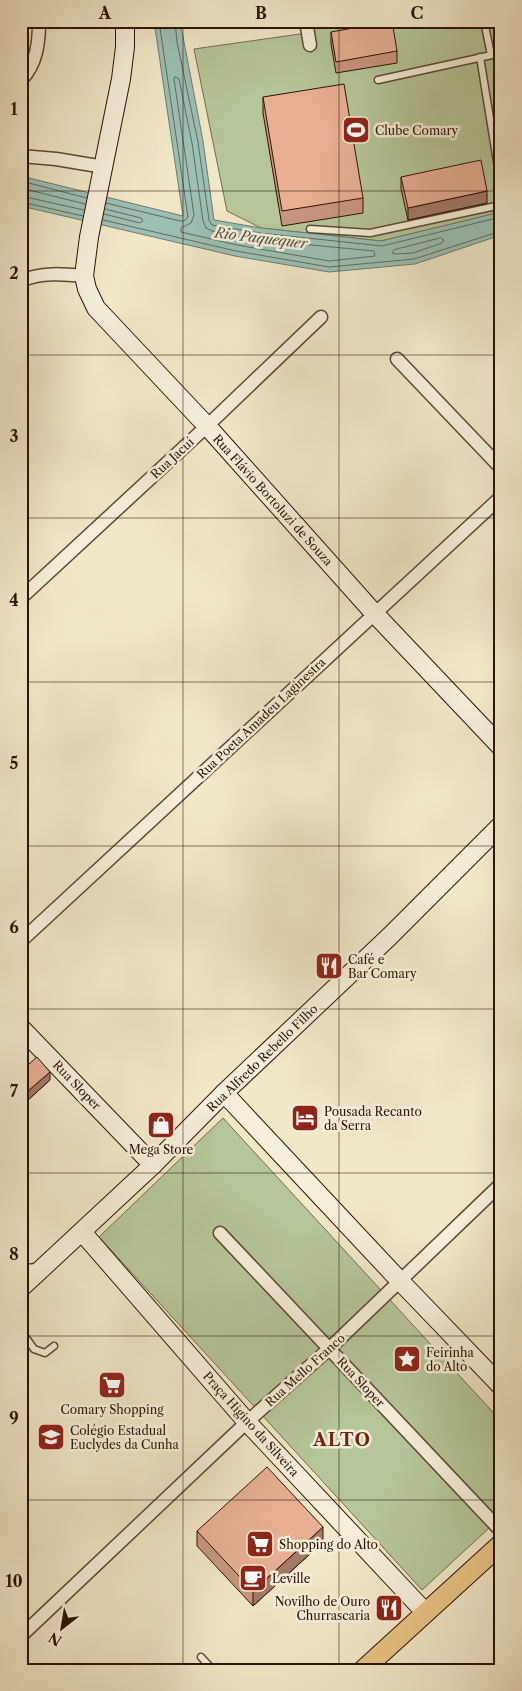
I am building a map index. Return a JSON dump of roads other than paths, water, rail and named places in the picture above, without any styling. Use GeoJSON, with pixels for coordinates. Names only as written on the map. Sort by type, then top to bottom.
{"type":"FeatureCollection","features":[{"type":"Feature","properties":{"kind":"main road"},"geometry":{"type":"LineString","coordinates":[[363,1670],[501,1544]]}},
{"type":"Feature","properties":{"kind":"street"},"geometry":{"type":"LineString","coordinates":[[21,80],[35,60],[39,38],[39,21]]}},
{"type":"Feature","properties":{"kind":"street","name":"Rua Flávio Bortoluzi de Souza"},"geometry":{"type":"LineString","coordinates":[[125,21],[125,47],[121,79],[89,236],[84,276],[87,289],[96,308],[207,426],[374,613],[501,747]]}},
{"type":"Feature","properties":{"kind":"street"},"geometry":{"type":"LineString","coordinates":[[306,21],[310,45]]}},
{"type":"Feature","properties":{"kind":"street"},"geometry":{"type":"LineString","coordinates":[[21,156],[56,159],[104,167]]}},
{"type":"Feature","properties":{"kind":"street"},"geometry":{"type":"LineString","coordinates":[[21,281],[28,278],[62,274],[84,276]]}},
{"type":"Feature","properties":{"kind":"street","name":"Rua Jacuí"},"geometry":{"type":"LineString","coordinates":[[21,598],[207,426],[320,317]]}},
{"type":"Feature","properties":{"kind":"street"},"geometry":{"type":"LineString","coordinates":[[397,359],[501,468]]}},
{"type":"Feature","properties":{"kind":"street","name":"Rua Poeta Amadeu Laginestra"},"geometry":{"type":"LineString","coordinates":[[21,941],[501,496]]}},
{"type":"Feature","properties":{"kind":"street","name":"Rua Alfredo Rebello Filho"},"geometry":{"type":"LineString","coordinates":[[21,1288],[153,1165],[224,1093],[390,936],[501,825]]}},
{"type":"Feature","properties":{"kind":"street","name":"Rua Sloper"},"geometry":{"type":"LineString","coordinates":[[21,1028],[153,1165]]}},
{"type":"Feature","properties":{"kind":"street"},"geometry":{"type":"LineString","coordinates":[[224,1093],[501,1386]]}},
{"type":"Feature","properties":{"kind":"street","name":"Rua Mello Franco"},"geometry":{"type":"LineString","coordinates":[[21,1636],[247,1422],[330,1348],[501,1184]]}},
{"type":"Feature","properties":{"kind":"street","name":"Praça Higino da Silveira"},"geometry":{"type":"LineString","coordinates":[[82,1232],[247,1422],[426,1612]]}},
{"type":"Feature","properties":{"kind":"street","name":"Rua Sloper"},"geometry":{"type":"LineString","coordinates":[[220,1233],[501,1531]]}},
{"type":"Feature","properties":{"kind":"street"},"geometry":{"type":"LineString","coordinates":[[21,1271],[40,1270]]}},
{"type":"Feature","properties":{"kind":"lane"},"geometry":{"type":"LineString","coordinates":[[484,21],[491,55]]}},
{"type":"Feature","properties":{"kind":"lane"},"geometry":{"type":"LineString","coordinates":[[378,80],[501,53]]}},
{"type":"Feature","properties":{"kind":"lane"},"geometry":{"type":"LineString","coordinates":[[480,57],[501,186]]}},
{"type":"Feature","properties":{"kind":"lane"},"geometry":{"type":"LineString","coordinates":[[310,229],[370,232],[501,205]]}},
{"type":"Feature","properties":{"kind":"lane"},"geometry":{"type":"LineString","coordinates":[[21,1331],[34,1348],[39,1351],[45,1353],[54,1346]]}},
{"type":"Feature","properties":{"kind":"lane"},"geometry":{"type":"LineString","coordinates":[[201,1657],[213,1670]]}},
{"type":"Feature","properties":{"kind":"water","name":"Rio Paquequer"},"geometry":{"type":"Polygon","coordinates":[[[154,21],[180,21],[203,141],[214,220],[261,228],[381,241],[501,212],[501,235],[415,264],[329,272],[235,256],[21,206],[21,176],[183,216],[154,21]]]}},
{"type":"Feature","properties":{"kind":"place","name":"Clube Comary"},"geometry":{"type":"Point","coordinates":[356,130]}},
{"type":"Feature","properties":{"kind":"place","name":"Café e Bar Comary"},"geometry":{"type":"Point","coordinates":[329,966]}},
{"type":"Feature","properties":{"kind":"place","name":"Pousada Recanto da Serra"},"geometry":{"type":"Point","coordinates":[305,1118]}},
{"type":"Feature","properties":{"kind":"place","name":"Mega Store"},"geometry":{"type":"Point","coordinates":[161,1125]}},
{"type":"Feature","properties":{"kind":"place","name":"Feirinha do Alto"},"geometry":{"type":"Point","coordinates":[407,1359]}},
{"type":"Feature","properties":{"kind":"place","name":"Comary Shopping"},"geometry":{"type":"Point","coordinates":[112,1385]}},
{"type":"Feature","properties":{"kind":"place","name":"Colégio Estadual Euclydes da Cunha"},"geometry":{"type":"Point","coordinates":[51,1437]}},
{"type":"Feature","properties":{"kind":"place","name":"Shopping do Alto"},"geometry":{"type":"Point","coordinates":[260,1544]}},
{"type":"Feature","properties":{"kind":"place","name":"Leville"},"geometry":{"type":"Point","coordinates":[253,1578]}},
{"type":"Feature","properties":{"kind":"place","name":"Novilho de Ouro Churrascaria"},"geometry":{"type":"Point","coordinates":[389,1608]}},
{"type":"Feature","properties":{"kind":"district","name":"ALTO"},"geometry":{"type":"Point","coordinates":[342,1440]}}]}
